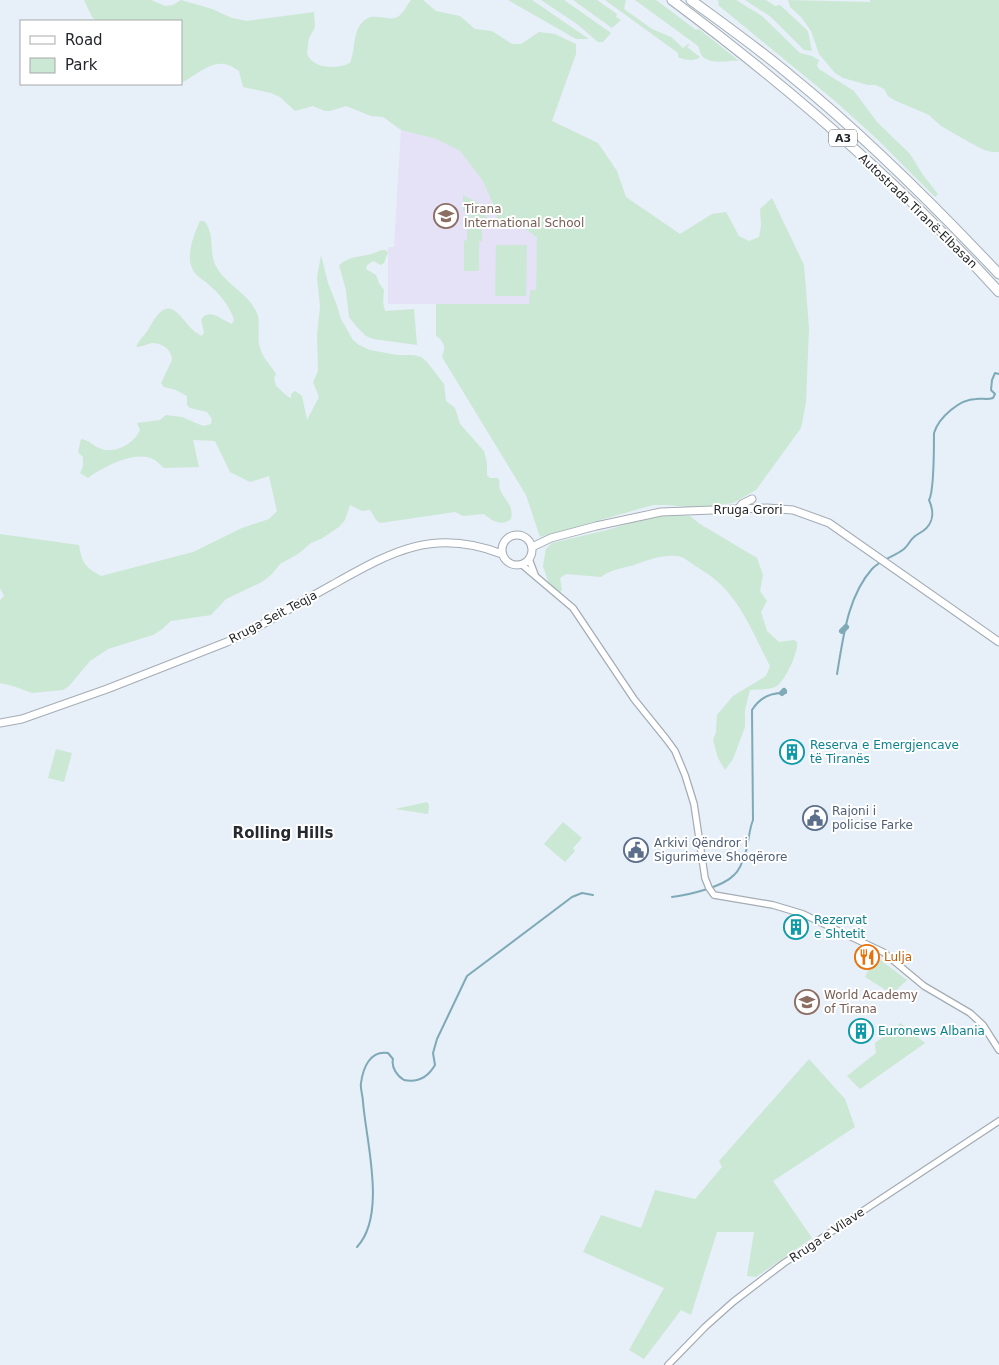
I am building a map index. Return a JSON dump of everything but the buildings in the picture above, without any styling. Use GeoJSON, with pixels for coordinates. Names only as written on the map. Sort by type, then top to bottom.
{"type":"FeatureCollection","features":[{"type":"Feature","properties":{"kind":"highway","name":"Autostrada Tiranë-Elbasan"},"geometry":{"type":"LineString","coordinates":[[672,0],[781,84],[849,143],[909,199],[999,292]]}},
{"type":"Feature","properties":{"kind":"highway","name":"Autostrada Tiranë-Elbasan"},"geometry":{"type":"LineString","coordinates":[[691,0],[791,76],[858,135],[958,231],[999,274]]}},
{"type":"Feature","properties":{"kind":"main road"},"geometry":{"type":"LineString","coordinates":[[738,509],[742,504],[752,499]]}},
{"type":"Feature","properties":{"kind":"main road","name":"Rruga Grori"},"geometry":{"type":"LineString","coordinates":[[532,547],[551,538],[602,524],[655,513],[767,508],[793,510],[829,523],[999,642]]}},
{"type":"Feature","properties":{"kind":"main road"},"geometry":{"type":"LineString","coordinates":[[519,534],[528,540],[532,547],[530,558],[521,564],[513,565],[506,561],[502,554],[502,544],[512,535],[519,534]]}},
{"type":"Feature","properties":{"kind":"main road","name":"Rruga Grori"},"geometry":{"type":"LineString","coordinates":[[528,540],[551,538]]}},
{"type":"Feature","properties":{"kind":"main road","name":"Rruga Seit Teqja"},"geometry":{"type":"LineString","coordinates":[[0,723],[22,719],[107,689],[245,634],[387,555],[414,546],[441,542],[455,542],[488,548],[502,554]]}},
{"type":"Feature","properties":{"kind":"main road","name":"Rruga Seit Teqja"},"geometry":{"type":"LineString","coordinates":[[488,548],[502,544]]}},
{"type":"Feature","properties":{"kind":"street"},"geometry":{"type":"LineString","coordinates":[[530,558],[536,576]]}},
{"type":"Feature","properties":{"kind":"street"},"geometry":{"type":"LineString","coordinates":[[521,564],[573,608],[634,700],[668,740],[685,775],[694,804],[705,878],[713,894],[716,897],[786,908],[803,914],[883,952],[924,986],[958,1005],[978,1019],[999,1050]]}},
{"type":"Feature","properties":{"kind":"street","name":"Rruga e Vilave"},"geometry":{"type":"LineString","coordinates":[[668,1365],[705,1327],[784,1263],[999,1121]]}},
{"type":"Feature","properties":{"kind":"shaded area","name":"Tirana International School"},"geometry":{"type":"Polygon","coordinates":[[[401,130],[436,139],[460,151],[483,181],[496,211],[497,224],[531,231],[537,238],[536,290],[529,304],[388,304],[388,247],[394,247],[401,130]]]}},
{"type":"Feature","properties":{"kind":"green space"},"geometry":{"type":"Polygon","coordinates":[[[84,0],[151,0],[165,6],[173,5],[181,0],[212,9],[232,18],[247,21],[314,12],[315,27],[309,38],[307,54],[315,63],[326,67],[350,63],[356,34],[360,25],[365,20],[375,17],[395,18],[401,14],[411,0],[423,0],[436,11],[460,16],[475,29],[492,31],[512,44],[521,44],[539,32],[555,34],[576,44],[576,54],[552,121],[598,143],[617,171],[626,197],[680,234],[712,214],[726,212],[739,236],[749,241],[759,237],[761,226],[760,209],[772,198],[804,265],[809,328],[806,402],[801,428],[756,490],[733,503],[698,508],[653,505],[540,537],[526,495],[442,357],[444,345],[436,336],[436,304],[529,304],[530,290],[536,290],[537,238],[523,229],[497,224],[496,211],[483,181],[460,151],[436,139],[401,130],[383,117],[371,116],[346,106],[330,111],[313,106],[295,111],[280,97],[271,93],[243,87],[239,71],[223,64],[209,66],[182,82],[182,20],[96,20],[92,17],[84,0]]]}},
{"type":"Feature","properties":{"kind":"green space"},"geometry":{"type":"Polygon","coordinates":[[[508,0],[532,0],[589,39],[576,39],[508,0]]]}},
{"type":"Feature","properties":{"kind":"green space"},"geometry":{"type":"Polygon","coordinates":[[[541,0],[564,0],[611,33],[603,42],[598,42],[577,24],[541,0]]]}},
{"type":"Feature","properties":{"kind":"green space"},"geometry":{"type":"Polygon","coordinates":[[[573,0],[597,0],[617,14],[616,17],[621,20],[612,28],[573,0]]]}},
{"type":"Feature","properties":{"kind":"green space"},"geometry":{"type":"Polygon","coordinates":[[[605,0],[626,0],[624,9],[652,29],[671,37],[683,48],[688,44],[690,45],[687,47],[700,57],[695,60],[689,60],[678,57],[678,53],[605,0]]]}},
{"type":"Feature","properties":{"kind":"green space"},"geometry":{"type":"Polygon","coordinates":[[[635,0],[656,0],[696,30],[699,29],[739,61],[716,62],[707,59],[702,56],[698,46],[635,0]]]}},
{"type":"Feature","properties":{"kind":"green space"},"geometry":{"type":"Polygon","coordinates":[[[717,0],[736,0],[762,16],[800,53],[819,60],[817,66],[819,69],[854,91],[877,122],[910,154],[938,194],[935,197],[877,139],[835,101],[718,5],[719,2],[717,0]]]}},
{"type":"Feature","properties":{"kind":"green space"},"geometry":{"type":"Polygon","coordinates":[[[745,0],[766,0],[775,6],[780,5],[808,31],[812,51],[804,50],[771,17],[745,0]]]}},
{"type":"Feature","properties":{"kind":"green space"},"geometry":{"type":"Polygon","coordinates":[[[788,0],[870,2],[870,0],[999,0],[999,152],[984,150],[969,142],[941,126],[929,115],[896,101],[888,96],[884,89],[876,85],[868,85],[843,78],[835,73],[819,54],[811,31],[802,18],[790,7],[788,0]]]}},
{"type":"Feature","properties":{"kind":"green space"},"geometry":{"type":"Polygon","coordinates":[[[463,195],[485,206],[487,218],[470,218],[465,215],[465,211],[463,211],[463,195]]]}},
{"type":"Feature","properties":{"kind":"green space"},"geometry":{"type":"Polygon","coordinates":[[[437,209],[453,209],[453,220],[437,220],[437,209]]]}},
{"type":"Feature","properties":{"kind":"green space"},"geometry":{"type":"Polygon","coordinates":[[[200,221],[204,221],[208,226],[214,262],[217,268],[248,299],[258,315],[260,348],[276,374],[274,378],[276,386],[291,398],[291,394],[295,391],[302,396],[307,420],[319,397],[313,382],[318,371],[317,334],[320,307],[317,277],[321,255],[328,283],[341,319],[353,340],[370,350],[421,357],[444,384],[446,401],[455,408],[460,424],[484,451],[487,475],[490,478],[498,478],[499,480],[500,489],[510,506],[511,519],[501,523],[494,521],[484,514],[463,516],[455,512],[380,523],[370,510],[362,511],[350,505],[345,520],[339,527],[280,564],[262,582],[226,599],[211,615],[171,621],[153,635],[108,649],[90,661],[69,686],[63,690],[32,693],[0,683],[0,600],[4,596],[0,588],[0,534],[79,545],[85,564],[101,576],[193,552],[242,528],[269,519],[277,511],[269,476],[250,482],[230,472],[215,441],[193,440],[199,467],[164,468],[155,460],[139,457],[120,461],[88,478],[80,473],[83,466],[83,457],[78,452],[81,439],[99,448],[111,450],[123,447],[133,440],[140,430],[137,423],[160,420],[166,415],[182,417],[203,426],[211,424],[212,419],[207,412],[190,408],[187,405],[187,396],[176,390],[164,387],[161,383],[172,360],[169,350],[156,343],[136,347],[159,314],[167,309],[176,312],[194,331],[202,336],[204,332],[201,320],[204,316],[211,314],[232,324],[234,320],[227,305],[216,291],[196,274],[191,265],[191,245],[200,221]]]}},
{"type":"Feature","properties":{"kind":"green space"},"geometry":{"type":"Polygon","coordinates":[[[476,224],[482,230],[482,241],[479,241],[479,271],[464,271],[464,241],[467,240],[467,228],[473,227],[476,224]]]}},
{"type":"Feature","properties":{"kind":"green space"},"geometry":{"type":"Polygon","coordinates":[[[496,245],[527,245],[526,296],[495,296],[496,245]]]}},
{"type":"Feature","properties":{"kind":"green space"},"geometry":{"type":"Polygon","coordinates":[[[381,250],[388,252],[384,263],[381,265],[373,261],[367,265],[366,269],[376,275],[384,290],[383,302],[385,311],[414,309],[417,345],[373,339],[366,336],[349,317],[346,290],[339,265],[354,257],[381,250]]]}},
{"type":"Feature","properties":{"kind":"green space"},"geometry":{"type":"Polygon","coordinates":[[[654,516],[690,516],[757,558],[763,575],[760,591],[767,601],[761,612],[767,631],[779,642],[794,640],[797,642],[796,652],[790,667],[779,685],[769,689],[750,690],[745,710],[745,727],[733,759],[725,770],[718,758],[713,740],[716,732],[717,715],[733,696],[766,676],[770,666],[741,610],[726,590],[707,573],[684,558],[677,556],[650,559],[614,570],[601,577],[566,574],[560,578],[562,590],[560,592],[549,584],[543,566],[546,549],[552,543],[607,530],[654,516]]]}},
{"type":"Feature","properties":{"kind":"green space"},"geometry":{"type":"Polygon","coordinates":[[[56,749],[72,753],[64,782],[48,778],[56,749]]]}},
{"type":"Feature","properties":{"kind":"green space"},"geometry":{"type":"Polygon","coordinates":[[[427,802],[429,805],[428,814],[395,809],[427,802]]]}},
{"type":"Feature","properties":{"kind":"green space"},"geometry":{"type":"Polygon","coordinates":[[[563,822],[582,838],[573,848],[575,851],[565,862],[544,844],[563,822]]]}},
{"type":"Feature","properties":{"kind":"green space"},"geometry":{"type":"Polygon","coordinates":[[[875,956],[907,980],[892,994],[865,977],[875,956]]]}},
{"type":"Feature","properties":{"kind":"green space"},"geometry":{"type":"Polygon","coordinates":[[[901,1023],[925,1043],[860,1089],[847,1076],[876,1053],[875,1043],[901,1023]]]}},
{"type":"Feature","properties":{"kind":"green space"},"geometry":{"type":"Polygon","coordinates":[[[809,1059],[845,1099],[855,1127],[773,1181],[812,1238],[756,1277],[747,1276],[754,1232],[717,1232],[691,1315],[681,1310],[644,1359],[629,1350],[664,1288],[583,1252],[601,1215],[641,1228],[655,1190],[695,1199],[722,1167],[719,1161],[809,1059]]]}},
{"type":"Feature","properties":{"kind":"waterway"},"geometry":{"type":"LineString","coordinates":[[837,674],[847,619],[857,592],[864,580],[872,569],[883,560],[904,549],[913,538],[927,528],[931,521],[932,508],[929,500],[933,478],[934,433],[940,421],[963,402],[993,398],[995,394],[991,390],[992,380],[995,373],[999,374]]}},
{"type":"Feature","properties":{"kind":"waterway"},"geometry":{"type":"LineString","coordinates":[[842,631],[846,627]]}},
{"type":"Feature","properties":{"kind":"waterway"},"geometry":{"type":"LineString","coordinates":[[672,897],[714,887],[729,879],[740,867],[746,851],[753,820],[752,710],[766,696],[775,693],[786,693]]}},
{"type":"Feature","properties":{"kind":"waterway"},"geometry":{"type":"LineString","coordinates":[[357,1247],[366,1233],[371,1216],[373,1197],[361,1085],[368,1061],[376,1054],[388,1053],[393,1059],[395,1071],[404,1080],[414,1081],[426,1076],[435,1065],[433,1053],[437,1039],[467,976],[572,897],[582,893],[593,895]]}},
{"type":"Feature","properties":{"kind":"place","name":"Tirana International School"},"geometry":{"type":"Point","coordinates":[446,216]}},
{"type":"Feature","properties":{"kind":"place","name":"Reserva e Emergjencave të Tiranës"},"geometry":{"type":"Point","coordinates":[792,752]}},
{"type":"Feature","properties":{"kind":"place","name":"Rajoni i policise Farke"},"geometry":{"type":"Point","coordinates":[815,818]}},
{"type":"Feature","properties":{"kind":"place","name":"Arkivi Qëndror i Sigurimeve Shoqërore"},"geometry":{"type":"Point","coordinates":[636,850]}},
{"type":"Feature","properties":{"kind":"place","name":"Rezervat e Shtetit"},"geometry":{"type":"Point","coordinates":[796,927]}},
{"type":"Feature","properties":{"kind":"place","name":"Lulja"},"geometry":{"type":"Point","coordinates":[867,957]}},
{"type":"Feature","properties":{"kind":"place","name":"World Academy of Tirana"},"geometry":{"type":"Point","coordinates":[807,1002]}},
{"type":"Feature","properties":{"kind":"place","name":"Euronews Albania"},"geometry":{"type":"Point","coordinates":[861,1031]}},
{"type":"Feature","properties":{"kind":"district","name":"Rolling Hills"},"geometry":{"type":"Point","coordinates":[283,833]}}]}
